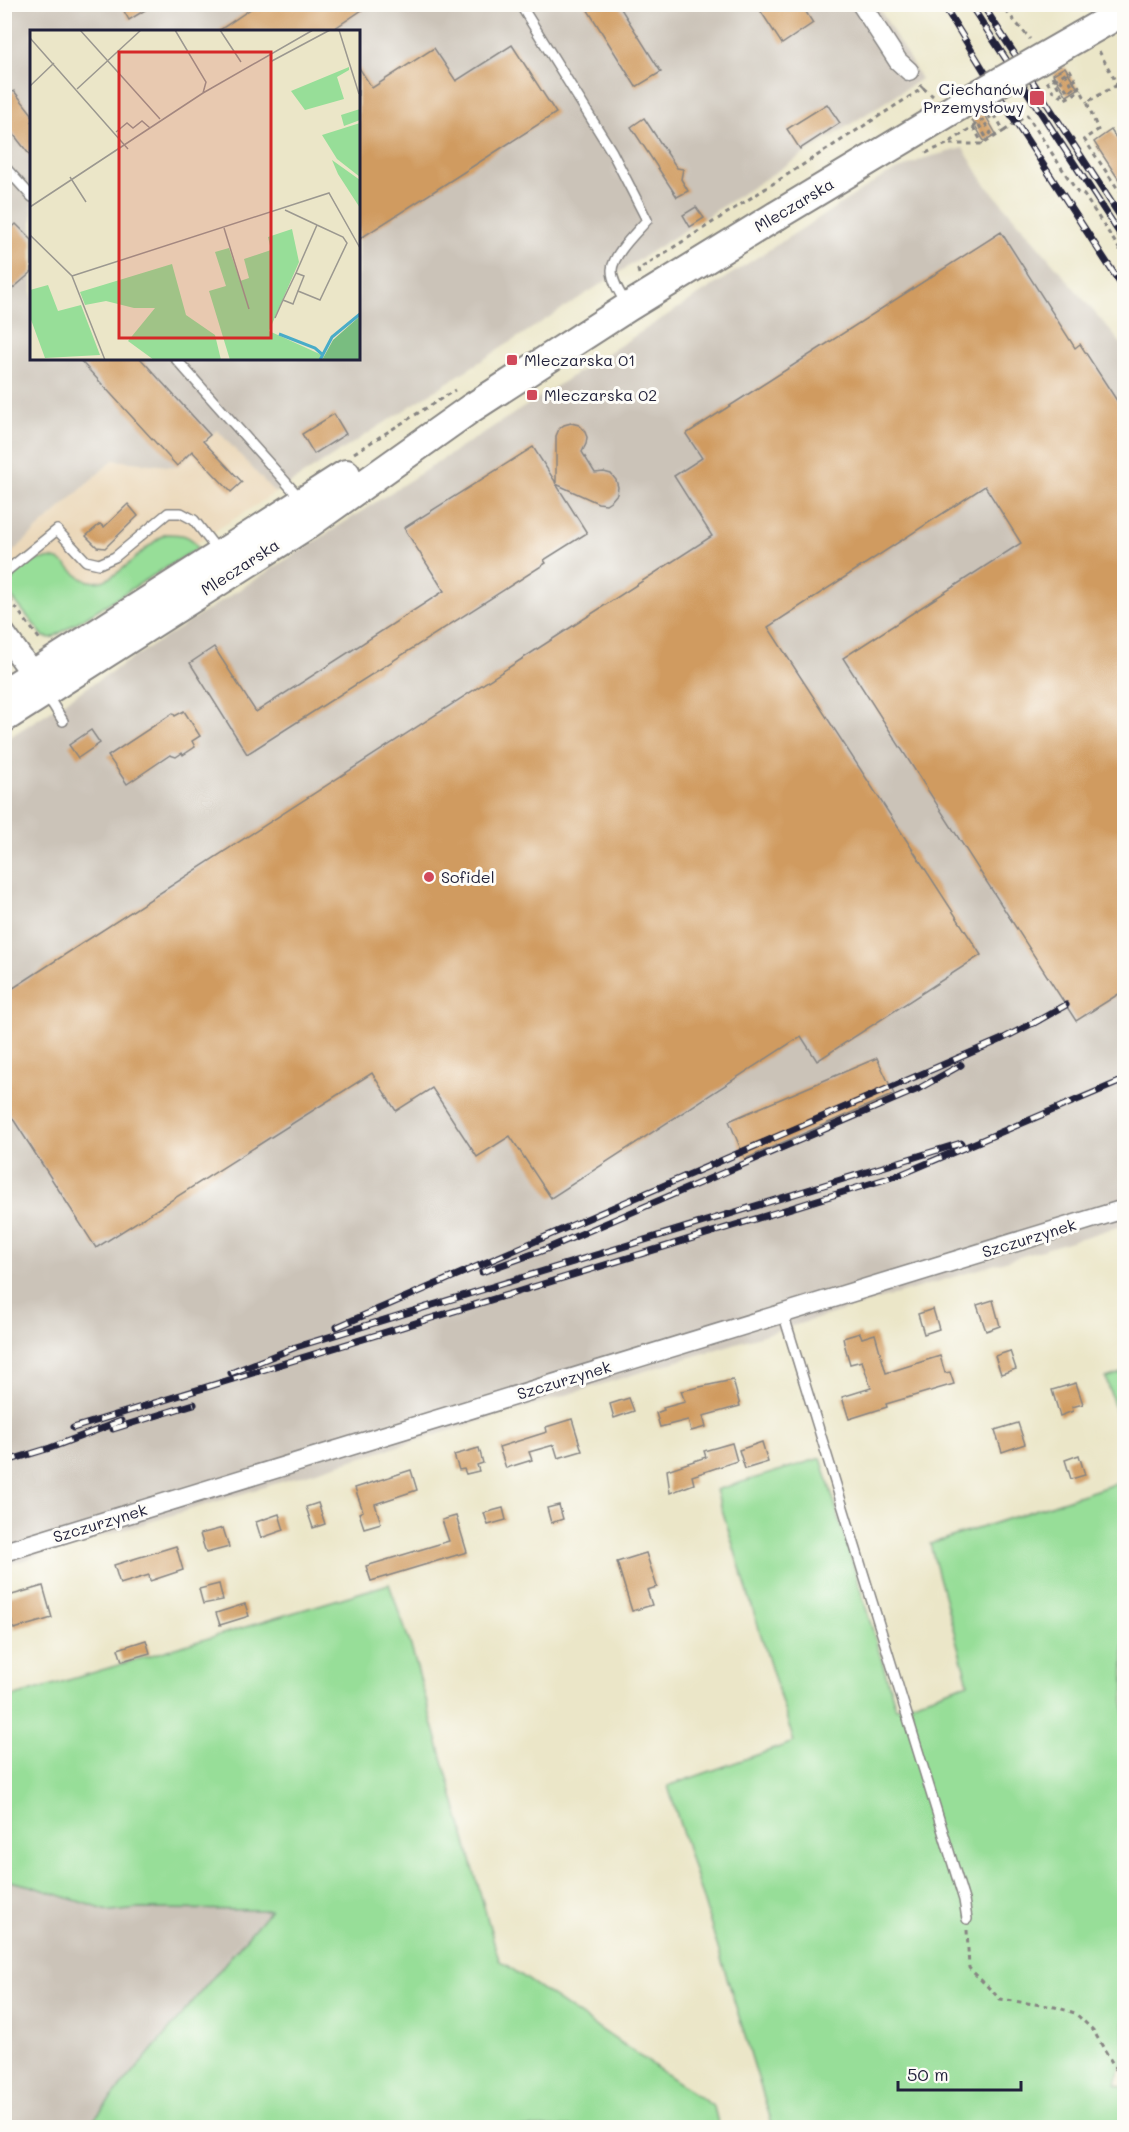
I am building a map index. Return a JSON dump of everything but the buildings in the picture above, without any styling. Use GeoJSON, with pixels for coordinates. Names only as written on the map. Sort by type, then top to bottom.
{"type":"FeatureCollection","features":[{"type":"Feature","properties":{"kind":"main road","name":"Mleczarska"},"geometry":{"type":"LineString","coordinates":[[227,564],[303,502],[622,297],[776,216],[963,103],[1125,11]]}},
{"type":"Feature","properties":{"kind":"main road","name":"Mleczarska"},"geometry":{"type":"LineString","coordinates":[[4,693],[33,674],[227,564],[307,525],[463,399]]}},
{"type":"Feature","properties":{"kind":"main road","name":"Mleczarska"},"geometry":{"type":"LineString","coordinates":[[4,718],[33,674]]}},
{"type":"Feature","properties":{"kind":"street"},"geometry":{"type":"LineString","coordinates":[[861,4],[898,62],[909,71]]}},
{"type":"Feature","properties":{"kind":"street"},"geometry":{"type":"LineString","coordinates":[[4,634],[33,674]]}},
{"type":"Feature","properties":{"kind":"street","name":"Szczurzynek"},"geometry":{"type":"LineString","coordinates":[[4,1552],[1125,1209]]}},
{"type":"Feature","properties":{"kind":"lane"},"geometry":{"type":"LineString","coordinates":[[520,4],[612,152],[647,219],[620,252],[612,270],[622,297]]}},
{"type":"Feature","properties":{"kind":"lane"},"geometry":{"type":"LineString","coordinates":[[4,166],[30,195]]}},
{"type":"Feature","properties":{"kind":"lane"},"geometry":{"type":"LineString","coordinates":[[178,360],[303,502]]}},
{"type":"Feature","properties":{"kind":"lane"},"geometry":{"type":"LineString","coordinates":[[4,573],[57,530],[86,561],[99,564],[115,557],[168,513],[182,513],[194,520],[227,564]]}},
{"type":"Feature","properties":{"kind":"lane"},"geometry":{"type":"LineString","coordinates":[[33,674],[63,721]]}},
{"type":"Feature","properties":{"kind":"lane"},"geometry":{"type":"LineString","coordinates":[[783,1313],[960,1888],[967,1919]]}},
{"type":"Feature","properties":{"kind":"path"},"geometry":{"type":"LineString","coordinates":[[1054,80],[1070,70],[1087,102],[1098,130],[1084,139],[1125,198]]}},
{"type":"Feature","properties":{"kind":"path"},"geometry":{"type":"LineString","coordinates":[[622,297],[640,276],[638,270],[923,88],[909,71]]}},
{"type":"Feature","properties":{"kind":"path"},"geometry":{"type":"LineString","coordinates":[[1060,79],[1068,92],[1074,88],[1065,73]]}},
{"type":"Feature","properties":{"kind":"path"},"geometry":{"type":"LineString","coordinates":[[1047,81],[1053,91],[1065,99]]}},
{"type":"Feature","properties":{"kind":"path"},"geometry":{"type":"LineString","coordinates":[[1087,102],[1117,85]]}},
{"type":"Feature","properties":{"kind":"path"},"geometry":{"type":"LineString","coordinates":[[993,112],[1004,131]]}},
{"type":"Feature","properties":{"kind":"path"},"geometry":{"type":"LineString","coordinates":[[947,144],[983,144],[1027,115],[1078,194],[1084,195],[1125,256]]}},
{"type":"Feature","properties":{"kind":"path"},"geometry":{"type":"LineString","coordinates":[[972,126],[989,116],[991,120],[996,117]]}},
{"type":"Feature","properties":{"kind":"path"},"geometry":{"type":"LineString","coordinates":[[979,125],[986,136],[991,133],[983,120]]}},
{"type":"Feature","properties":{"kind":"path"},"geometry":{"type":"LineString","coordinates":[[350,455],[416,413],[463,399]]}},
{"type":"Feature","properties":{"kind":"path"},"geometry":{"type":"LineString","coordinates":[[4,592],[41,641]]}},
{"type":"Feature","properties":{"kind":"path"},"geometry":{"type":"LineString","coordinates":[[33,674],[41,641]]}},
{"type":"Feature","properties":{"kind":"path"},"geometry":{"type":"LineString","coordinates":[[41,641],[49,641]]}},
{"type":"Feature","properties":{"kind":"path"},"geometry":{"type":"LineString","coordinates":[[967,1919],[969,1968],[1000,1999],[1055,2007],[1075,2013],[1093,2030],[1125,2083]]}},
{"type":"Feature","properties":{"kind":"shaded area"},"geometry":{"type":"Polygon","coordinates":[[[5,5],[877,5],[921,79],[275,493],[217,430],[177,467],[113,460],[5,559],[5,5]]]}},
{"type":"Feature","properties":{"kind":"shaded area"},"geometry":{"type":"Polygon","coordinates":[[[963,148],[983,181],[1124,347],[1124,1225],[5,1566],[5,740],[884,176],[925,158],[963,148]]]}},
{"type":"Feature","properties":{"kind":"shaded area"},"geometry":{"type":"Polygon","coordinates":[[[217,430],[275,493],[55,633],[5,577],[5,559],[113,460],[177,467],[217,430]]]}},
{"type":"Feature","properties":{"kind":"shaded area"},"geometry":{"type":"Polygon","coordinates":[[[5,1880],[111,1912],[139,1909],[271,1910],[87,2127],[5,2128],[5,1880]]]}},
{"type":"Feature","properties":{"kind":"green space"},"geometry":{"type":"Polygon","coordinates":[[[166,534],[188,537],[198,548],[52,638],[44,637],[6,590],[17,573],[26,565],[46,559],[60,561],[89,581],[102,581],[117,573],[166,534]]]}},
{"type":"Feature","properties":{"kind":"green space"},"geometry":{"type":"Polygon","coordinates":[[[1124,1372],[1124,1440],[1106,1378],[1124,1372]]]}},
{"type":"Feature","properties":{"kind":"green space"},"geometry":{"type":"Polygon","coordinates":[[[821,1458],[896,1708],[968,1683],[930,1544],[1124,1481],[1124,2054],[1116,2084],[1124,2088],[1124,2127],[773,2127],[668,1786],[794,1742],[716,1490],[821,1458]]]}},
{"type":"Feature","properties":{"kind":"green space"},"geometry":{"type":"Polygon","coordinates":[[[389,1584],[410,1643],[499,1960],[714,2107],[719,2127],[87,2127],[270,1910],[139,1909],[111,1912],[5,1880],[5,1699],[389,1584]]]}},
{"type":"Feature","properties":{"kind":"railway"},"geometry":{"type":"LineString","coordinates":[[943,4],[1016,123],[1124,289]]}},
{"type":"Feature","properties":{"kind":"railway"},"geometry":{"type":"LineString","coordinates":[[970,4],[1124,240]]}},
{"type":"Feature","properties":{"kind":"railway"},"geometry":{"type":"LineString","coordinates":[[982,4],[1124,222]]}},
{"type":"Feature","properties":{"kind":"railway"},"geometry":{"type":"LineString","coordinates":[[1034,1023],[1066,1005]]}},
{"type":"Feature","properties":{"kind":"railway"},"geometry":{"type":"LineString","coordinates":[[337,1327],[1000,1040],[1039,1020]]}},
{"type":"Feature","properties":{"kind":"railway"},"geometry":{"type":"LineString","coordinates":[[482,1272],[544,1250],[918,1089],[961,1065]]}},
{"type":"Feature","properties":{"kind":"railway"},"geometry":{"type":"LineString","coordinates":[[73,1428],[902,1174],[1124,1080]]}},
{"type":"Feature","properties":{"kind":"railway"},"geometry":{"type":"LineString","coordinates":[[231,1373],[296,1347],[961,1143]]}},
{"type":"Feature","properties":{"kind":"railway"},"geometry":{"type":"LineString","coordinates":[[113,1429],[194,1404]]}},
{"type":"Feature","properties":{"kind":"railway"},"geometry":{"type":"LineString","coordinates":[[4,1462],[50,1448],[121,1421]]}},
{"type":"Feature","properties":{"kind":"place","name":"Ciechanów Przemysłowy"},"geometry":{"type":"Point","coordinates":[1037,98]}},
{"type":"Feature","properties":{"kind":"place","name":"Mleczarska 01"},"geometry":{"type":"Point","coordinates":[512,360]}},
{"type":"Feature","properties":{"kind":"place","name":"Mleczarska 02"},"geometry":{"type":"Point","coordinates":[532,395]}},
{"type":"Feature","properties":{"kind":"place","name":"Sofidel"},"geometry":{"type":"Point","coordinates":[429,877]}}]}
